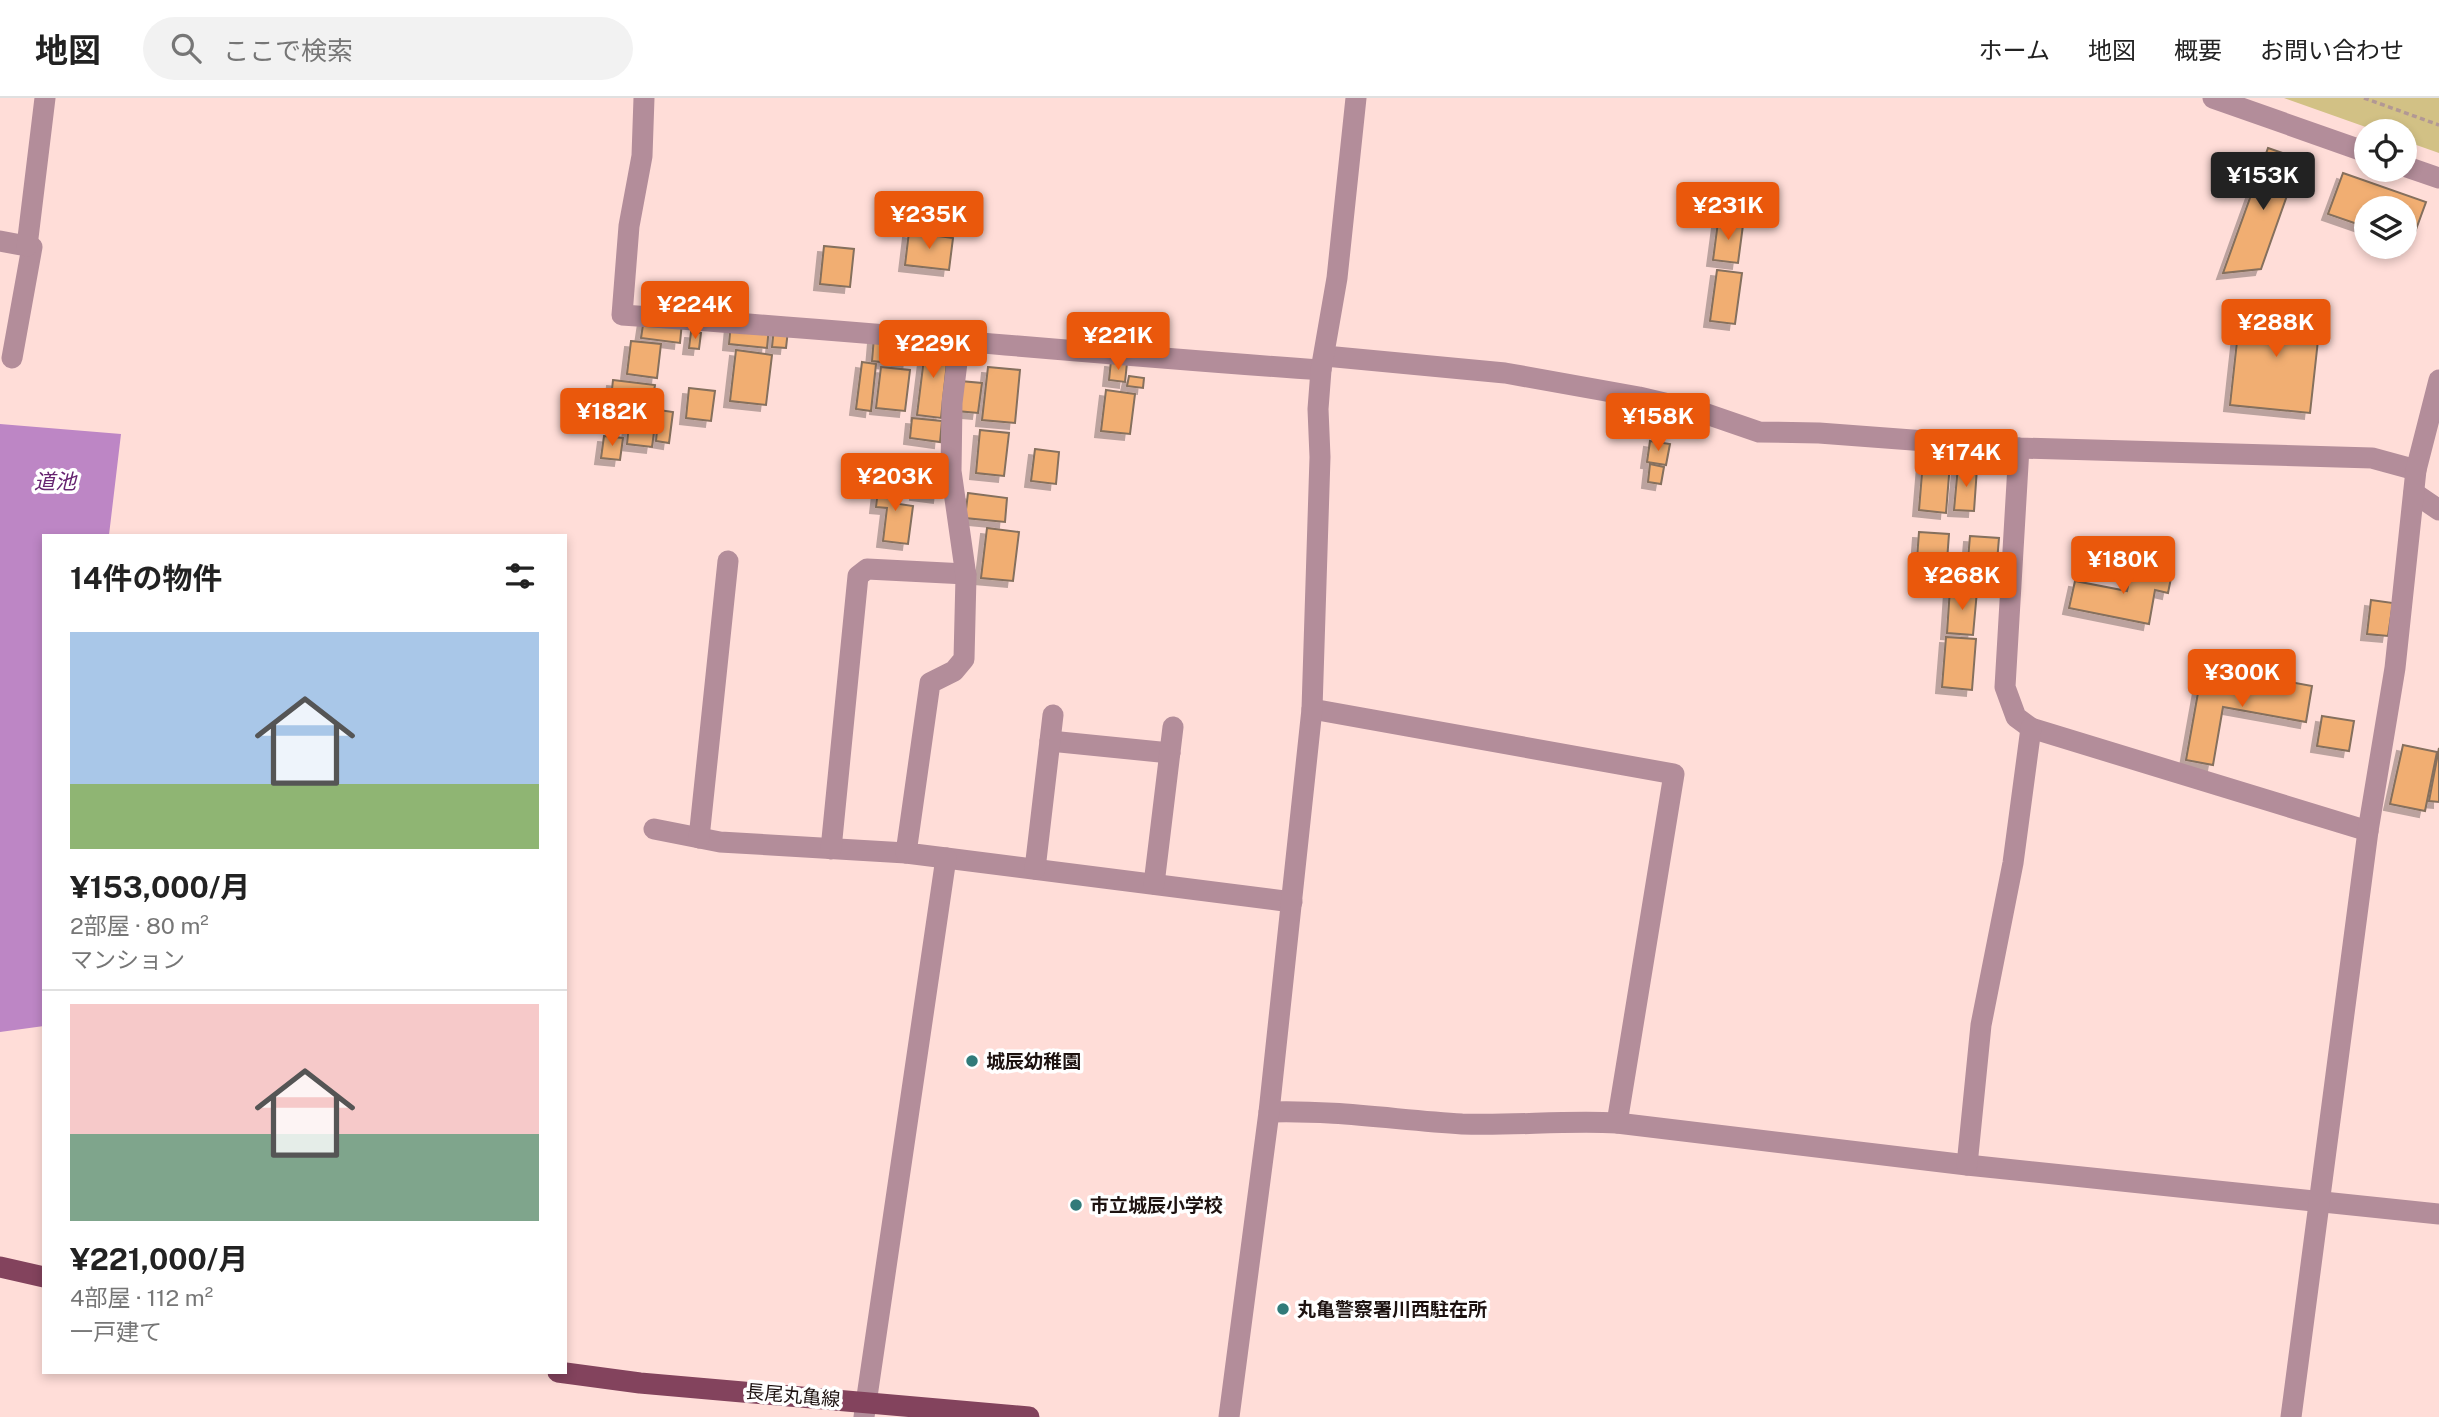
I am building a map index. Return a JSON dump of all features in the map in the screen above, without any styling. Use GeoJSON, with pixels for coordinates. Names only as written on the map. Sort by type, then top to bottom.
{"type":"FeatureCollection","features":[{"type":"Feature","properties":{"kind":"main road"},"geometry":{"type":"LineString","coordinates":[[0,1267],[42,1277]]}},
{"type":"Feature","properties":{"kind":"main road","name":"長尾丸亀線"},"geometry":{"type":"LineString","coordinates":[[567,1373],[865,1409],[1030,1417]]}},
{"type":"Feature","properties":{"kind":"street"},"geometry":{"type":"LineString","coordinates":[[27,246],[45,98]]}},
{"type":"Feature","properties":{"kind":"street"},"geometry":{"type":"LineString","coordinates":[[644,98],[642,156],[629,226],[622,314],[960,338],[1143,358],[1323,363],[1506,373],[1639,397],[1698,411],[1759,432],[1819,433],[2019,448],[2372,458],[2416,470]]}},
{"type":"Feature","properties":{"kind":"street"},"geometry":{"type":"LineString","coordinates":[[1230,1417],[1269,1112],[1312,709],[1323,363],[1337,278],[1356,98]]}},
{"type":"Feature","properties":{"kind":"street"},"geometry":{"type":"LineString","coordinates":[[2213,98],[2354,148]]}},
{"type":"Feature","properties":{"kind":"street"},"geometry":{"type":"LineString","coordinates":[[2417,170],[2439,178]]}},
{"type":"Feature","properties":{"kind":"street"},"geometry":{"type":"LineString","coordinates":[[0,241],[32,247],[12,358]]}},
{"type":"Feature","properties":{"kind":"street"},"geometry":{"type":"LineString","coordinates":[[905,853],[930,683],[954,671],[964,659],[966,574],[951,471],[952,403],[960,338]]}},
{"type":"Feature","properties":{"kind":"street"},"geometry":{"type":"LineString","coordinates":[[2291,1417],[2368,831],[2395,668],[2416,470],[2439,380]]}},
{"type":"Feature","properties":{"kind":"street"},"geometry":{"type":"LineString","coordinates":[[2019,448],[2005,687],[2016,717],[2031,728],[2368,831]]}},
{"type":"Feature","properties":{"kind":"street"},"geometry":{"type":"LineString","coordinates":[[2414,493],[2439,510]]}},
{"type":"Feature","properties":{"kind":"street"},"geometry":{"type":"LineString","coordinates":[[699,838],[727,561]]}},
{"type":"Feature","properties":{"kind":"street"},"geometry":{"type":"LineString","coordinates":[[831,849],[858,576],[867,569],[966,574]]}},
{"type":"Feature","properties":{"kind":"street"},"geometry":{"type":"LineString","coordinates":[[1312,709],[1674,774],[1617,1123]]}},
{"type":"Feature","properties":{"kind":"street"},"geometry":{"type":"LineString","coordinates":[[1035,869],[1053,715]]}},
{"type":"Feature","properties":{"kind":"street"},"geometry":{"type":"LineString","coordinates":[[1154,884],[1173,727]]}},
{"type":"Feature","properties":{"kind":"street"},"geometry":{"type":"LineString","coordinates":[[1967,1165],[1981,1025],[2013,863],[2031,728]]}},
{"type":"Feature","properties":{"kind":"street"},"geometry":{"type":"LineString","coordinates":[[1050,741],[1170,753]]}},
{"type":"Feature","properties":{"kind":"street"},"geometry":{"type":"LineString","coordinates":[[654,829],[720,842],[905,853],[1292,902]]}},
{"type":"Feature","properties":{"kind":"street"},"geometry":{"type":"LineString","coordinates":[[865,1409],[946,858]]}},
{"type":"Feature","properties":{"kind":"street"},"geometry":{"type":"LineString","coordinates":[[1269,1112],[1316,1111],[1464,1124],[1575,1121],[1617,1123],[1967,1165],[2439,1214]]}},
{"type":"Feature","properties":{"kind":"path"},"geometry":{"type":"LineString","coordinates":[[2364,98],[2439,125]]}},
{"type":"Feature","properties":{"kind":"shaded area"},"geometry":{"type":"Polygon","coordinates":[[[2284,98],[2439,98],[2439,153],[2417,145],[2417,119],[2354,119],[2354,123],[2284,98]]]}},
{"type":"Feature","properties":{"kind":"water","name":"道池"},"geometry":{"type":"Polygon","coordinates":[[[0,424],[121,434],[109,534],[42,534],[42,1026],[0,1032],[0,424]]]}},
{"type":"Feature","properties":{"kind":"building"},"geometry":{"type":"Polygon","coordinates":[[[2268,148],[2300,159],[2261,269],[2223,273],[2268,148]]]}},
{"type":"Feature","properties":{"kind":"building"},"geometry":{"type":"Polygon","coordinates":[[[2343,173],[2354,177],[2354,182],[2369,182],[2409,196],[2354,196],[2354,223],[2328,214],[2343,173]]]}},
{"type":"Feature","properties":{"kind":"building"},"geometry":{"type":"Polygon","coordinates":[[[2417,199],[2426,202],[2417,227],[2417,199]]]}},
{"type":"Feature","properties":{"kind":"building"},"geometry":{"type":"Polygon","coordinates":[[[1718,222],[1743,225],[1738,263],[1713,260],[1718,222]]]}},
{"type":"Feature","properties":{"kind":"building"},"geometry":{"type":"Polygon","coordinates":[[[909,232],[953,238],[949,270],[905,265],[909,232]]]}},
{"type":"Feature","properties":{"kind":"building"},"geometry":{"type":"Polygon","coordinates":[[[824,246],[854,249],[850,287],[820,284],[824,246]]]}},
{"type":"Feature","properties":{"kind":"building"},"geometry":{"type":"Polygon","coordinates":[[[1717,270],[1742,273],[1735,324],[1710,321],[1717,270]]]}},
{"type":"Feature","properties":{"kind":"building"},"geometry":{"type":"Polygon","coordinates":[[[2241,305],[2321,313],[2310,413],[2230,405],[2241,305]]]}},
{"type":"Feature","properties":{"kind":"building"},"geometry":{"type":"Polygon","coordinates":[[[644,318],[682,322],[680,343],[641,338],[644,318]]]}},
{"type":"Feature","properties":{"kind":"building"},"geometry":{"type":"Polygon","coordinates":[[[731,323],[769,327],[767,348],[729,344],[731,323]]]}},
{"type":"Feature","properties":{"kind":"building"},"geometry":{"type":"Polygon","coordinates":[[[774,328],[788,330],[786,348],[772,347],[774,328]]]}},
{"type":"Feature","properties":{"kind":"building"},"geometry":{"type":"Polygon","coordinates":[[[691,332],[701,333],[699,349],[689,348],[691,332]]]}},
{"type":"Feature","properties":{"kind":"building"},"geometry":{"type":"Polygon","coordinates":[[[874,337],[911,341],[908,365],[872,361],[874,337]]]}},
{"type":"Feature","properties":{"kind":"building"},"geometry":{"type":"Polygon","coordinates":[[[631,341],[661,344],[657,378],[627,374],[631,341]]]}},
{"type":"Feature","properties":{"kind":"building"},"geometry":{"type":"Polygon","coordinates":[[[926,342],[949,344],[941,418],[917,415],[926,342]]]}},
{"type":"Feature","properties":{"kind":"building"},"geometry":{"type":"Polygon","coordinates":[[[736,350],[772,355],[766,405],[730,401],[736,350]]]}},
{"type":"Feature","properties":{"kind":"building"},"geometry":{"type":"Polygon","coordinates":[[[1111,361],[1127,363],[1125,382],[1109,380],[1111,361]]]}},
{"type":"Feature","properties":{"kind":"building"},"geometry":{"type":"Polygon","coordinates":[[[862,362],[876,364],[871,411],[856,409],[862,362]]]}},
{"type":"Feature","properties":{"kind":"building"},"geometry":{"type":"Polygon","coordinates":[[[881,367],[910,370],[905,411],[876,408],[881,367]]]}},
{"type":"Feature","properties":{"kind":"building"},"geometry":{"type":"Polygon","coordinates":[[[988,367],[1020,370],[1015,423],[982,420],[988,367]]]}},
{"type":"Feature","properties":{"kind":"building"},"geometry":{"type":"Polygon","coordinates":[[[1129,376],[1144,378],[1143,388],[1127,386],[1129,376]]]}},
{"type":"Feature","properties":{"kind":"building"},"geometry":{"type":"Polygon","coordinates":[[[613,380],[655,385],[651,411],[610,407],[613,380]]]}},
{"type":"Feature","properties":{"kind":"building"},"geometry":{"type":"Polygon","coordinates":[[[960,381],[982,383],[978,413],[957,411],[960,381]]]}},
{"type":"Feature","properties":{"kind":"building"},"geometry":{"type":"Polygon","coordinates":[[[689,388],[715,391],[711,421],[686,418],[689,388]]]}},
{"type":"Feature","properties":{"kind":"building"},"geometry":{"type":"Polygon","coordinates":[[[1106,390],[1135,394],[1130,434],[1101,431],[1106,390]]]}},
{"type":"Feature","properties":{"kind":"building"},"geometry":{"type":"Polygon","coordinates":[[[659,410],[673,412],[669,443],[656,441],[659,410]]]}},
{"type":"Feature","properties":{"kind":"building"},"geometry":{"type":"Polygon","coordinates":[[[630,415],[656,418],[652,447],[627,444],[630,415]]]}},
{"type":"Feature","properties":{"kind":"building"},"geometry":{"type":"Polygon","coordinates":[[[912,418],[942,421],[940,442],[910,438],[912,418]]]}},
{"type":"Feature","properties":{"kind":"building"},"geometry":{"type":"Polygon","coordinates":[[[980,430],[1009,433],[1004,476],[976,473],[980,430]]]}},
{"type":"Feature","properties":{"kind":"building"},"geometry":{"type":"Polygon","coordinates":[[[604,436],[623,438],[620,460],[601,458],[604,436]]]}},
{"type":"Feature","properties":{"kind":"building"},"geometry":{"type":"Polygon","coordinates":[[[1650,441],[1670,444],[1666,465],[1647,462],[1650,441]]]}},
{"type":"Feature","properties":{"kind":"building"},"geometry":{"type":"Polygon","coordinates":[[[1035,449],[1059,452],[1056,484],[1031,481],[1035,449]]]}},
{"type":"Feature","properties":{"kind":"building"},"geometry":{"type":"Polygon","coordinates":[[[1923,461],[1950,463],[1946,513],[1919,510],[1923,461]]]}},
{"type":"Feature","properties":{"kind":"building"},"geometry":{"type":"Polygon","coordinates":[[[1650,464],[1664,467],[1661,484],[1648,482],[1650,464]]]}},
{"type":"Feature","properties":{"kind":"building"},"geometry":{"type":"Polygon","coordinates":[[[1958,466],[1977,468],[1974,511],[1954,510],[1958,466]]]}},
{"type":"Feature","properties":{"kind":"building"},"geometry":{"type":"Polygon","coordinates":[[[918,476],[941,479],[939,497],[916,494],[918,476]]]}},
{"type":"Feature","properties":{"kind":"building"},"geometry":{"type":"Polygon","coordinates":[[[879,481],[902,483],[899,504],[913,506],[908,544],[883,541],[887,508],[876,507],[879,481]]]}},
{"type":"Feature","properties":{"kind":"building"},"geometry":{"type":"Polygon","coordinates":[[[968,493],[1007,498],[1005,522],[965,518],[968,493]]]}},
{"type":"Feature","properties":{"kind":"building"},"geometry":{"type":"Polygon","coordinates":[[[987,528],[1019,532],[1013,581],[981,578],[987,528]]]}},
{"type":"Feature","properties":{"kind":"building"},"geometry":{"type":"Polygon","coordinates":[[[1919,532],[1949,534],[1946,574],[1916,572],[1919,532]]]}},
{"type":"Feature","properties":{"kind":"building"},"geometry":{"type":"Polygon","coordinates":[[[1970,536],[1999,538],[1995,585],[1966,583],[1970,536]]]}},
{"type":"Feature","properties":{"kind":"building"},"geometry":{"type":"Polygon","coordinates":[[[2132,565],[2172,573],[2168,593],[2155,590],[2149,624],[2069,608],[2075,581],[2127,591],[2132,565]]]}},
{"type":"Feature","properties":{"kind":"building"},"geometry":{"type":"Polygon","coordinates":[[[1950,588],[1977,591],[1973,635],[1947,633],[1950,588]]]}},
{"type":"Feature","properties":{"kind":"building"},"geometry":{"type":"Polygon","coordinates":[[[2371,600],[2393,603],[2388,636],[2367,634],[2371,600]]]}},
{"type":"Feature","properties":{"kind":"building"},"geometry":{"type":"Polygon","coordinates":[[[1946,637],[1976,639],[1972,690],[1942,687],[1946,637]]]}},
{"type":"Feature","properties":{"kind":"building"},"geometry":{"type":"Polygon","coordinates":[[[2252,675],[2312,686],[2306,722],[2223,707],[2213,765],[2186,760],[2201,676],[2228,681],[2227,686],[2249,690],[2252,675]]]}},
{"type":"Feature","properties":{"kind":"building"},"geometry":{"type":"Polygon","coordinates":[[[2322,716],[2354,721],[2349,751],[2317,746],[2322,716]]]}},
{"type":"Feature","properties":{"kind":"building"},"geometry":{"type":"Polygon","coordinates":[[[2403,745],[2437,752],[2425,811],[2390,804],[2403,745]]]}},
{"type":"Feature","properties":{"kind":"building"},"geometry":{"type":"Polygon","coordinates":[[[2439,748],[2439,802],[2429,801],[2439,748]]]}},
{"type":"Feature","properties":{"kind":"place","name":"城辰幼稚園"},"geometry":{"type":"Point","coordinates":[972,1061]}},
{"type":"Feature","properties":{"kind":"place","name":"市立城辰小学校"},"geometry":{"type":"Point","coordinates":[1076,1205]}},
{"type":"Feature","properties":{"kind":"place","name":"丸亀警察署川西駐在所"},"geometry":{"type":"Point","coordinates":[1283,1309]}}]}
